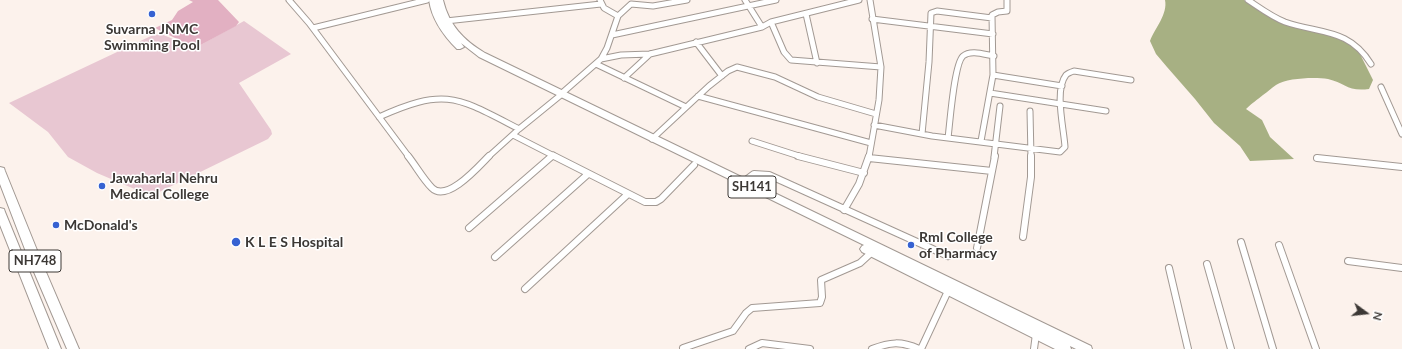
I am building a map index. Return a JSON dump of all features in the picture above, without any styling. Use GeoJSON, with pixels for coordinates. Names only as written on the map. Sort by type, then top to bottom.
{"type":"FeatureCollection","features":[{"type":"Feature","properties":{"kind":"highway","name":"NH748"},"geometry":{"type":"LineString","coordinates":[[0,171],[37,265],[73,349]]}},
{"type":"Feature","properties":{"kind":"highway","name":"NH748"},"geometry":{"type":"LineString","coordinates":[[0,212],[55,349]]}},
{"type":"Feature","properties":{"kind":"main road","name":"SH141"},"geometry":{"type":"LineString","coordinates":[[433,0],[434,10],[443,29],[460,47],[478,59],[560,95],[1087,349]]}},
{"type":"Feature","properties":{"kind":"main road","name":"SH141"},"geometry":{"type":"LineString","coordinates":[[439,0],[446,21],[463,42],[473,50],[694,165],[1066,349]]}},
{"type":"Feature","properties":{"kind":"street"},"geometry":{"type":"LineString","coordinates":[[289,0],[313,28],[433,189],[438,192],[448,192],[455,188],[519,129],[596,64],[601,59],[607,48],[618,16],[632,2],[653,6],[688,0]]}},
{"type":"Feature","properties":{"kind":"street"},"geometry":{"type":"LineString","coordinates":[[313,28],[427,0]]}},
{"type":"Feature","properties":{"kind":"street"},"geometry":{"type":"LineString","coordinates":[[745,0],[762,27]]}},
{"type":"Feature","properties":{"kind":"street"},"geometry":{"type":"LineString","coordinates":[[612,35],[776,0]]}},
{"type":"Feature","properties":{"kind":"street"},"geometry":{"type":"LineString","coordinates":[[601,59],[621,55],[650,54],[762,27],[771,22],[859,0]]}},
{"type":"Feature","properties":{"kind":"street"},"geometry":{"type":"LineString","coordinates":[[844,210],[864,173],[869,158],[881,84],[881,67],[870,0]]}},
{"type":"Feature","properties":{"kind":"street"},"geometry":{"type":"LineString","coordinates":[[981,141],[993,75],[994,56],[992,18],[994,13],[1007,11],[1007,0]]}},
{"type":"Feature","properties":{"kind":"street"},"geometry":{"type":"LineString","coordinates":[[1248,0],[1280,20],[1329,32],[1349,40],[1366,55],[1371,64]]}},
{"type":"Feature","properties":{"kind":"street"},"geometry":{"type":"LineString","coordinates":[[446,21],[601,2],[605,9],[618,16]]}},
{"type":"Feature","properties":{"kind":"street"},"geometry":{"type":"LineString","coordinates":[[922,134],[929,62],[931,13],[933,11],[992,18]]}},
{"type":"Feature","properties":{"kind":"street"},"geometry":{"type":"LineString","coordinates":[[806,14],[817,63]]}},
{"type":"Feature","properties":{"kind":"street"},"geometry":{"type":"LineString","coordinates":[[872,18],[993,34]]}},
{"type":"Feature","properties":{"kind":"street"},"geometry":{"type":"LineString","coordinates":[[771,22],[787,57],[795,61],[881,67]]}},
{"type":"Feature","properties":{"kind":"street"},"geometry":{"type":"LineString","coordinates":[[696,42],[722,76]]}},
{"type":"Feature","properties":{"kind":"street"},"geometry":{"type":"LineString","coordinates":[[948,138],[961,59],[964,55],[972,53],[994,56]]}},
{"type":"Feature","properties":{"kind":"street"},"geometry":{"type":"LineString","coordinates":[[624,78],[650,54]]}},
{"type":"Feature","properties":{"kind":"street"},"geometry":{"type":"LineString","coordinates":[[596,64],[686,107]]}},
{"type":"Feature","properties":{"kind":"street"},"geometry":{"type":"LineString","coordinates":[[652,139],[698,96],[732,68],[736,67],[750,69],[785,81],[818,97],[876,114]]}},
{"type":"Feature","properties":{"kind":"street"},"geometry":{"type":"LineString","coordinates":[[874,125],[922,134],[981,141],[1056,153],[1063,150],[1065,142],[1060,104],[1062,86],[1066,74],[1071,71],[1131,80]]}},
{"type":"Feature","properties":{"kind":"street"},"geometry":{"type":"LineString","coordinates":[[993,75],[1062,86]]}},
{"type":"Feature","properties":{"kind":"street"},"geometry":{"type":"LineString","coordinates":[[1381,87],[1402,134]]}},
{"type":"Feature","properties":{"kind":"street"},"geometry":{"type":"LineString","coordinates":[[990,92],[1106,111]]}},
{"type":"Feature","properties":{"kind":"street"},"geometry":{"type":"LineString","coordinates":[[698,96],[871,143]]}},
{"type":"Feature","properties":{"kind":"street"},"geometry":{"type":"LineString","coordinates":[[379,117],[412,104],[448,98],[468,104],[519,129]]}},
{"type":"Feature","properties":{"kind":"street"},"geometry":{"type":"LineString","coordinates":[[977,248],[997,144],[1000,106]]}},
{"type":"Feature","properties":{"kind":"street"},"geometry":{"type":"LineString","coordinates":[[1023,237],[1030,185],[1030,111]]}},
{"type":"Feature","properties":{"kind":"street"},"geometry":{"type":"LineString","coordinates":[[513,135],[645,202],[656,202],[661,199],[694,165]]}},
{"type":"Feature","properties":{"kind":"street"},"geometry":{"type":"LineString","coordinates":[[752,141],[786,152],[864,173]]}},
{"type":"Feature","properties":{"kind":"street"},"geometry":{"type":"LineString","coordinates":[[470,228],[553,155]]}},
{"type":"Feature","properties":{"kind":"street"},"geometry":{"type":"LineString","coordinates":[[869,158],[992,171]]}},
{"type":"Feature","properties":{"kind":"street"},"geometry":{"type":"LineString","coordinates":[[1317,158],[1402,167]]}},
{"type":"Feature","properties":{"kind":"street"},"geometry":{"type":"LineString","coordinates":[[742,183],[749,175],[764,173],[948,256]]}},
{"type":"Feature","properties":{"kind":"street"},"geometry":{"type":"LineString","coordinates":[[495,257],[588,174]]}},
{"type":"Feature","properties":{"kind":"street"},"geometry":{"type":"LineString","coordinates":[[525,289],[628,194]]}},
{"type":"Feature","properties":{"kind":"street"},"geometry":{"type":"LineString","coordinates":[[1241,242],[1273,349]]}},
{"type":"Feature","properties":{"kind":"street"},"geometry":{"type":"LineString","coordinates":[[1279,246],[1316,349]]}},
{"type":"Feature","properties":{"kind":"street"},"geometry":{"type":"LineString","coordinates":[[683,348],[733,331],[738,328],[747,310],[752,308],[820,303],[823,295],[820,282],[821,280],[860,263],[872,252]]}},
{"type":"Feature","properties":{"kind":"street"},"geometry":{"type":"LineString","coordinates":[[1348,261],[1402,268]]}},
{"type":"Feature","properties":{"kind":"street"},"geometry":{"type":"LineString","coordinates":[[1207,264],[1231,349]]}},
{"type":"Feature","properties":{"kind":"street"},"geometry":{"type":"LineString","coordinates":[[1169,268],[1188,349]]}},
{"type":"Feature","properties":{"kind":"street"},"geometry":{"type":"LineString","coordinates":[[872,349],[892,341],[899,341],[920,349],[948,291]]}},
{"type":"Feature","properties":{"kind":"street"},"geometry":{"type":"LineString","coordinates":[[1034,349],[1036,334]]}},
{"type":"Feature","properties":{"kind":"street"},"geometry":{"type":"LineString","coordinates":[[749,349],[762,343],[810,349]]}},
{"type":"Feature","properties":{"kind":"shaded area"},"geometry":{"type":"Polygon","coordinates":[[[189,0],[218,0],[239,22],[236,26],[195,48],[155,28],[172,20],[178,11],[193,2],[189,0]]]}},
{"type":"Feature","properties":{"kind":"shaded area"},"geometry":{"type":"Polygon","coordinates":[[[1165,0],[1244,0],[1262,13],[1278,20],[1314,29],[1348,42],[1360,54],[1373,80],[1369,89],[1362,90],[1351,88],[1328,79],[1316,78],[1294,79],[1274,86],[1246,109],[1262,120],[1270,137],[1294,159],[1250,161],[1240,146],[1214,123],[1156,54],[1150,41],[1163,16],[1165,10],[1165,0]]]}},
{"type":"Feature","properties":{"kind":"shaded area"},"geometry":{"type":"Polygon","coordinates":[[[244,21],[291,54],[239,83],[271,130],[272,134],[268,139],[151,196],[97,173],[68,157],[48,132],[9,103],[151,36],[161,34],[195,48],[244,21]]]}},
{"type":"Feature","properties":{"kind":"place","name":"Suvarna JNMC Swimming Pool"},"geometry":{"type":"Point","coordinates":[152,14]}},
{"type":"Feature","properties":{"kind":"place","name":"Jawaharlal Nehru Medical College"},"geometry":{"type":"Point","coordinates":[102,186]}},
{"type":"Feature","properties":{"kind":"place","name":"McDonald's"},"geometry":{"type":"Point","coordinates":[56,225]}},
{"type":"Feature","properties":{"kind":"place","name":"K L E S Hospital"},"geometry":{"type":"Point","coordinates":[236,242]}},
{"type":"Feature","properties":{"kind":"place","name":"Rml College of Pharmacy"},"geometry":{"type":"Point","coordinates":[911,245]}}]}
